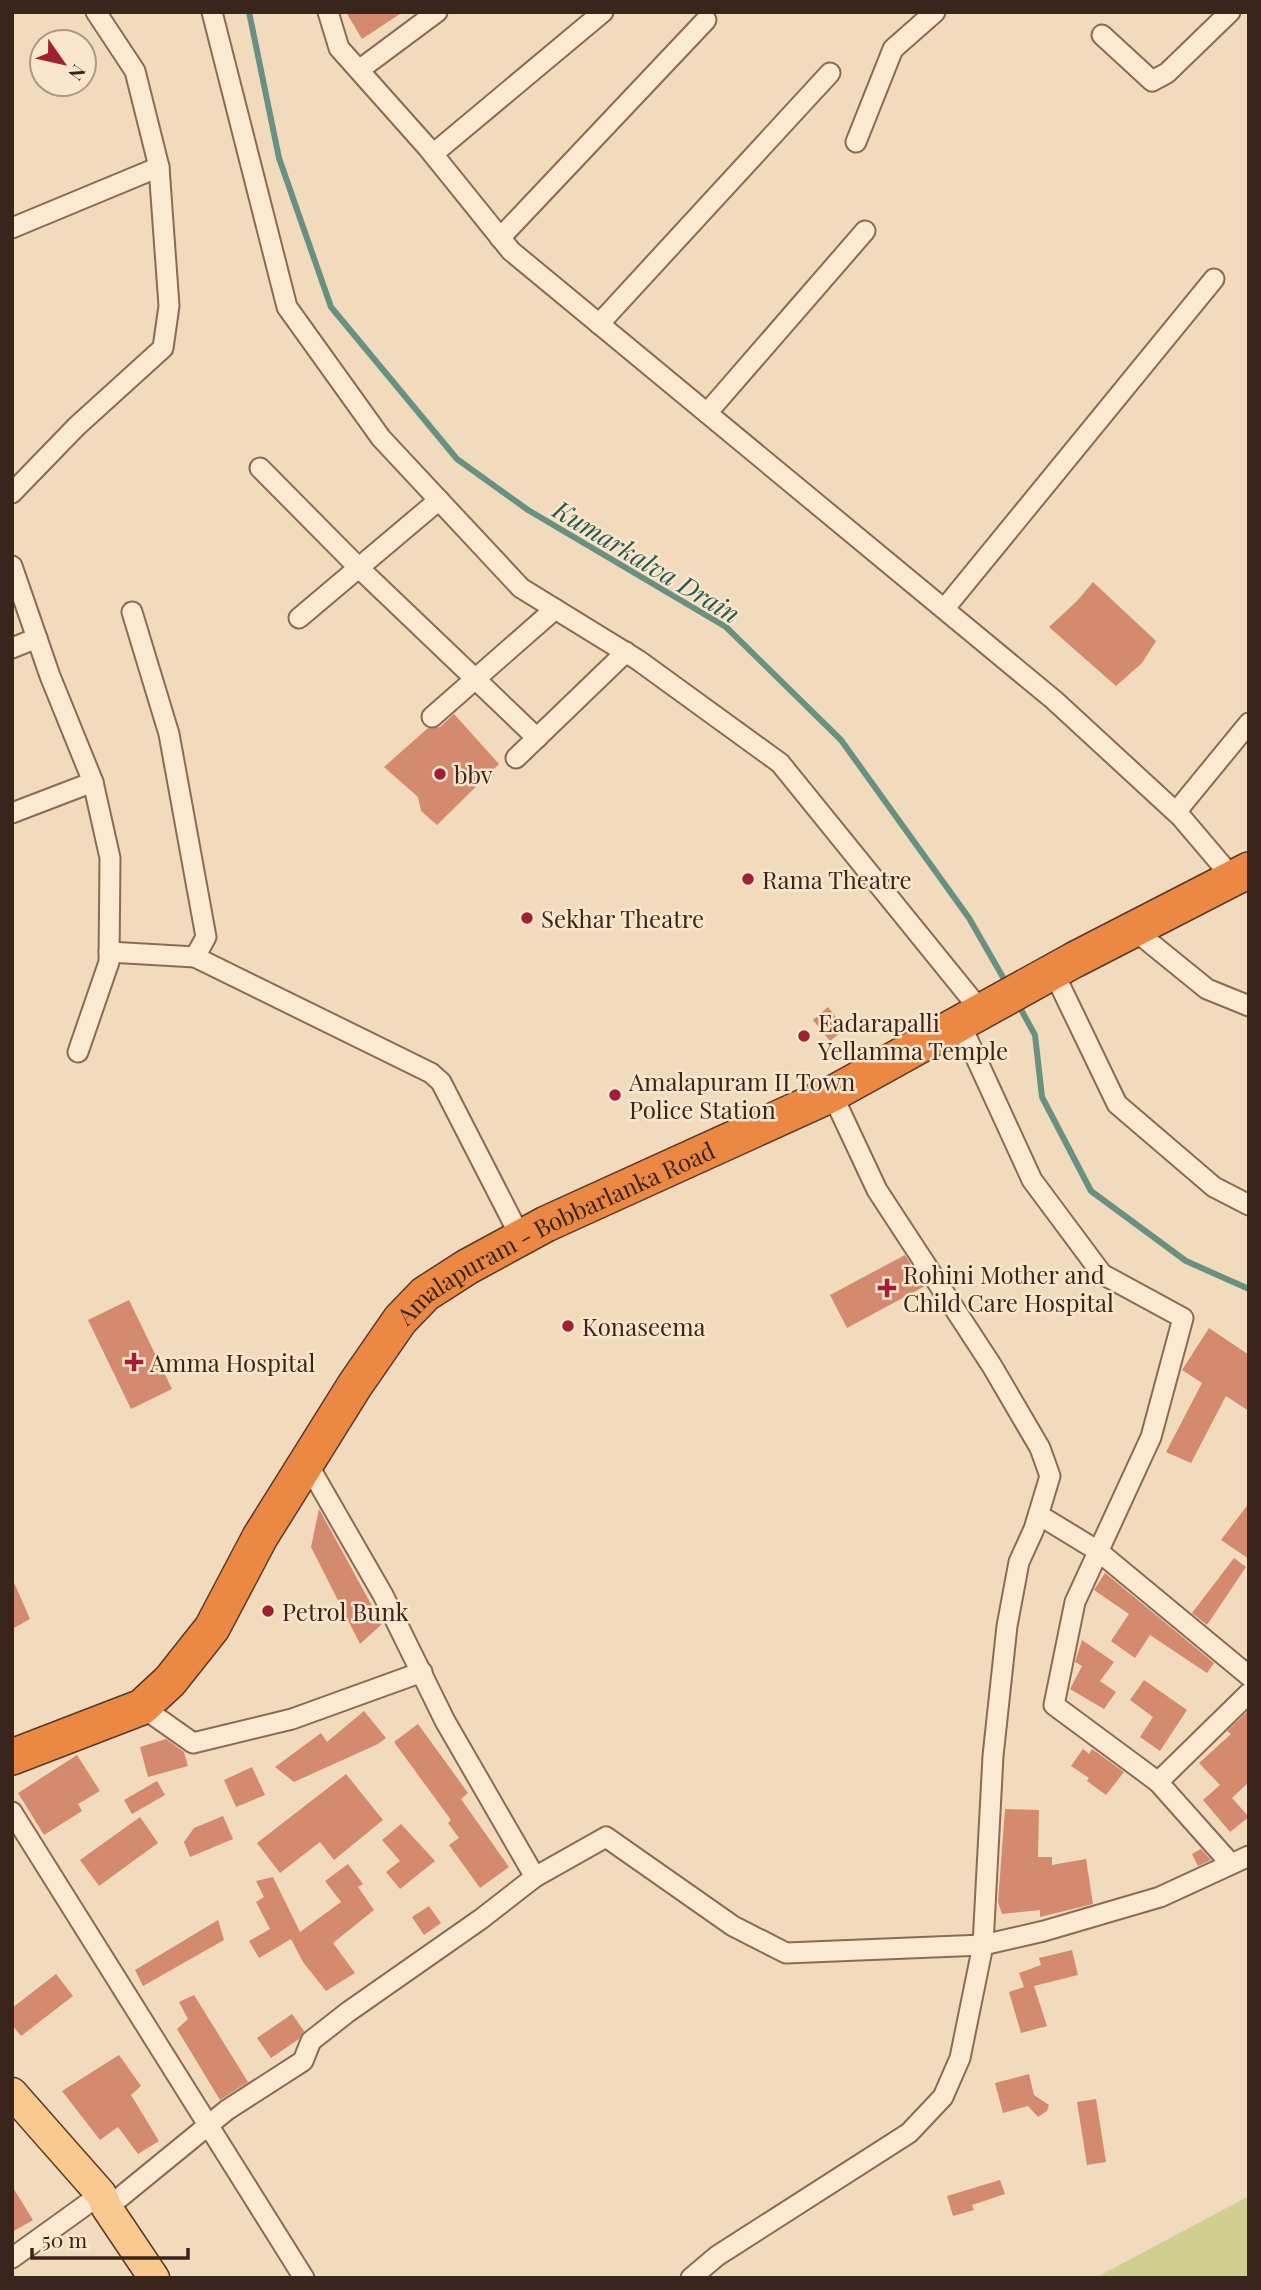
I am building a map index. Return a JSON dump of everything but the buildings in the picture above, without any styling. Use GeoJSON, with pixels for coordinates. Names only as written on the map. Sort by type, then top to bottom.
{"type":"FeatureCollection","features":[{"type":"Feature","properties":{"kind":"highway","name":"Amalapuram - Bobbarlanka Road"},"geometry":{"type":"LineString","coordinates":[[12,1757],[142,1707],[170,1681],[212,1628],[260,1538],[400,1320],[425,1294],[521,1238],[832,1094],[1053,971],[1240,873]]}},
{"type":"Feature","properties":{"kind":"main road"},"geometry":{"type":"LineString","coordinates":[[12,2093],[104,2201],[154,2278]]}},
{"type":"Feature","properties":{"kind":"street"},"geometry":{"type":"LineString","coordinates":[[12,493],[77,426],[163,348],[169,306],[159,167],[135,71],[96,12]]}},
{"type":"Feature","properties":{"kind":"street"},"geometry":{"type":"LineString","coordinates":[[12,2258],[104,2201],[209,2124],[303,2061],[311,2041],[338,2019],[481,1919],[535,1877],[606,1837],[733,1926],[786,1954],[983,1945],[1044,1931],[1160,1897],[1240,1860],[1158,1782],[1054,1705],[1074,1602],[1151,1437],[1183,1318],[1102,1274],[1032,1180],[991,1005],[780,763],[626,652],[521,589],[381,438],[287,307],[212,12]]}},
{"type":"Feature","properties":{"kind":"street"},"geometry":{"type":"LineString","coordinates":[[328,12],[339,48],[433,155],[511,251],[1054,700],[1240,873]]}},
{"type":"Feature","properties":{"kind":"street"},"geometry":{"type":"LineString","coordinates":[[359,70],[437,12]]}},
{"type":"Feature","properties":{"kind":"street"},"geometry":{"type":"LineString","coordinates":[[433,155],[603,12]]}},
{"type":"Feature","properties":{"kind":"street"},"geometry":{"type":"LineString","coordinates":[[856,142],[892,49],[935,12]]}},
{"type":"Feature","properties":{"kind":"street"},"geometry":{"type":"LineString","coordinates":[[1102,35],[1152,81],[1167,73],[1230,12]]}},
{"type":"Feature","properties":{"kind":"street"},"geometry":{"type":"LineString","coordinates":[[1243,12],[1249,17]]}},
{"type":"Feature","properties":{"kind":"street"},"geometry":{"type":"LineString","coordinates":[[500,238],[706,20]]}},
{"type":"Feature","properties":{"kind":"street"},"geometry":{"type":"LineString","coordinates":[[599,324],[830,73]]}},
{"type":"Feature","properties":{"kind":"street"},"geometry":{"type":"LineString","coordinates":[[12,228],[159,167]]}},
{"type":"Feature","properties":{"kind":"street"},"geometry":{"type":"LineString","coordinates":[[708,413],[864,230]]}},
{"type":"Feature","properties":{"kind":"street"},"geometry":{"type":"LineString","coordinates":[[945,608],[1214,279]]}},
{"type":"Feature","properties":{"kind":"street"},"geometry":{"type":"LineString","coordinates":[[260,468],[358,568],[537,738]]}},
{"type":"Feature","properties":{"kind":"street"},"geometry":{"type":"LineString","coordinates":[[299,618],[439,500]]}},
{"type":"Feature","properties":{"kind":"street"},"geometry":{"type":"LineString","coordinates":[[12,566],[93,782],[110,858],[109,962],[78,1052]]}},
{"type":"Feature","properties":{"kind":"street"},"geometry":{"type":"LineString","coordinates":[[432,717],[555,609]]}},
{"type":"Feature","properties":{"kind":"street"},"geometry":{"type":"LineString","coordinates":[[132,612],[169,734],[206,937],[195,957]]}},
{"type":"Feature","properties":{"kind":"street"},"geometry":{"type":"LineString","coordinates":[[12,648],[37,638]]}},
{"type":"Feature","properties":{"kind":"street"},"geometry":{"type":"LineString","coordinates":[[516,758],[626,652]]}},
{"type":"Feature","properties":{"kind":"street"},"geometry":{"type":"LineString","coordinates":[[1176,812],[1249,723]]}},
{"type":"Feature","properties":{"kind":"street"},"geometry":{"type":"LineString","coordinates":[[12,813],[93,782]]}},
{"type":"Feature","properties":{"kind":"street"},"geometry":{"type":"LineString","coordinates":[[1133,929],[1207,989],[1249,1006]]}},
{"type":"Feature","properties":{"kind":"street"},"geometry":{"type":"LineString","coordinates":[[109,952],[195,957],[431,1073],[441,1082],[521,1238]]}},
{"type":"Feature","properties":{"kind":"street"},"geometry":{"type":"LineString","coordinates":[[1053,971],[1117,1104],[1214,1187],[1249,1205]]}},
{"type":"Feature","properties":{"kind":"street"},"geometry":{"type":"LineString","coordinates":[[691,2278],[717,2256],[909,2133],[943,2097],[960,2058],[983,1945],[993,1756],[1007,1626],[1019,1562],[1039,1515],[1050,1476],[1040,1448],[992,1366],[877,1190],[832,1094]]}},
{"type":"Feature","properties":{"kind":"street"},"geometry":{"type":"LineString","coordinates":[[307,1463],[383,1595],[445,1721],[508,1825],[535,1877]]}},
{"type":"Feature","properties":{"kind":"street"},"geometry":{"type":"LineString","coordinates":[[1039,1515],[1098,1551],[1249,1676]]}},
{"type":"Feature","properties":{"kind":"street"},"geometry":{"type":"LineString","coordinates":[[142,1707],[193,1743],[292,1718],[422,1672]]}},
{"type":"Feature","properties":{"kind":"street"},"geometry":{"type":"LineString","coordinates":[[1158,1782],[1249,1693]]}},
{"type":"Feature","properties":{"kind":"street"},"geometry":{"type":"LineString","coordinates":[[12,1812],[304,2278]]}},
{"type":"Feature","properties":{"kind":"shaded area"},"geometry":{"type":"Polygon","coordinates":[[[1249,2196],[1249,2278],[1095,2278],[1249,2196]]]}},
{"type":"Feature","properties":{"kind":"waterway","name":"Kumarkalva Drain"},"geometry":{"type":"LineString","coordinates":[[249,12],[279,158],[331,307],[457,459],[528,510],[726,627],[841,740],[969,918],[1008,986]]}},
{"type":"Feature","properties":{"kind":"waterway","name":"Kumarkalva Drain"},"geometry":{"type":"LineString","coordinates":[[1018,1004],[1035,1035],[1042,1097],[1091,1191],[1186,1261],[1249,1289]]}},
{"type":"Feature","properties":{"kind":"place","name":"bbv"},"geometry":{"type":"Point","coordinates":[440,774]}},
{"type":"Feature","properties":{"kind":"place","name":"Rama Theatre"},"geometry":{"type":"Point","coordinates":[748,879]}},
{"type":"Feature","properties":{"kind":"place","name":"Sekhar Theatre"},"geometry":{"type":"Point","coordinates":[527,918]}},
{"type":"Feature","properties":{"kind":"place","name":"Eadarapalli Yellamma Temple"},"geometry":{"type":"Point","coordinates":[804,1036]}},
{"type":"Feature","properties":{"kind":"place","name":"Amalapuram II Town Police Station"},"geometry":{"type":"Point","coordinates":[615,1095]}},
{"type":"Feature","properties":{"kind":"place","name":"Rohini Mother and Child Care Hospital"},"geometry":{"type":"Point","coordinates":[887,1288]}},
{"type":"Feature","properties":{"kind":"place","name":"Konaseema"},"geometry":{"type":"Point","coordinates":[568,1326]}},
{"type":"Feature","properties":{"kind":"place","name":"Amma Hospital"},"geometry":{"type":"Point","coordinates":[134,1362]}},
{"type":"Feature","properties":{"kind":"place","name":"Petrol Bunk"},"geometry":{"type":"Point","coordinates":[268,1611]}}]}
